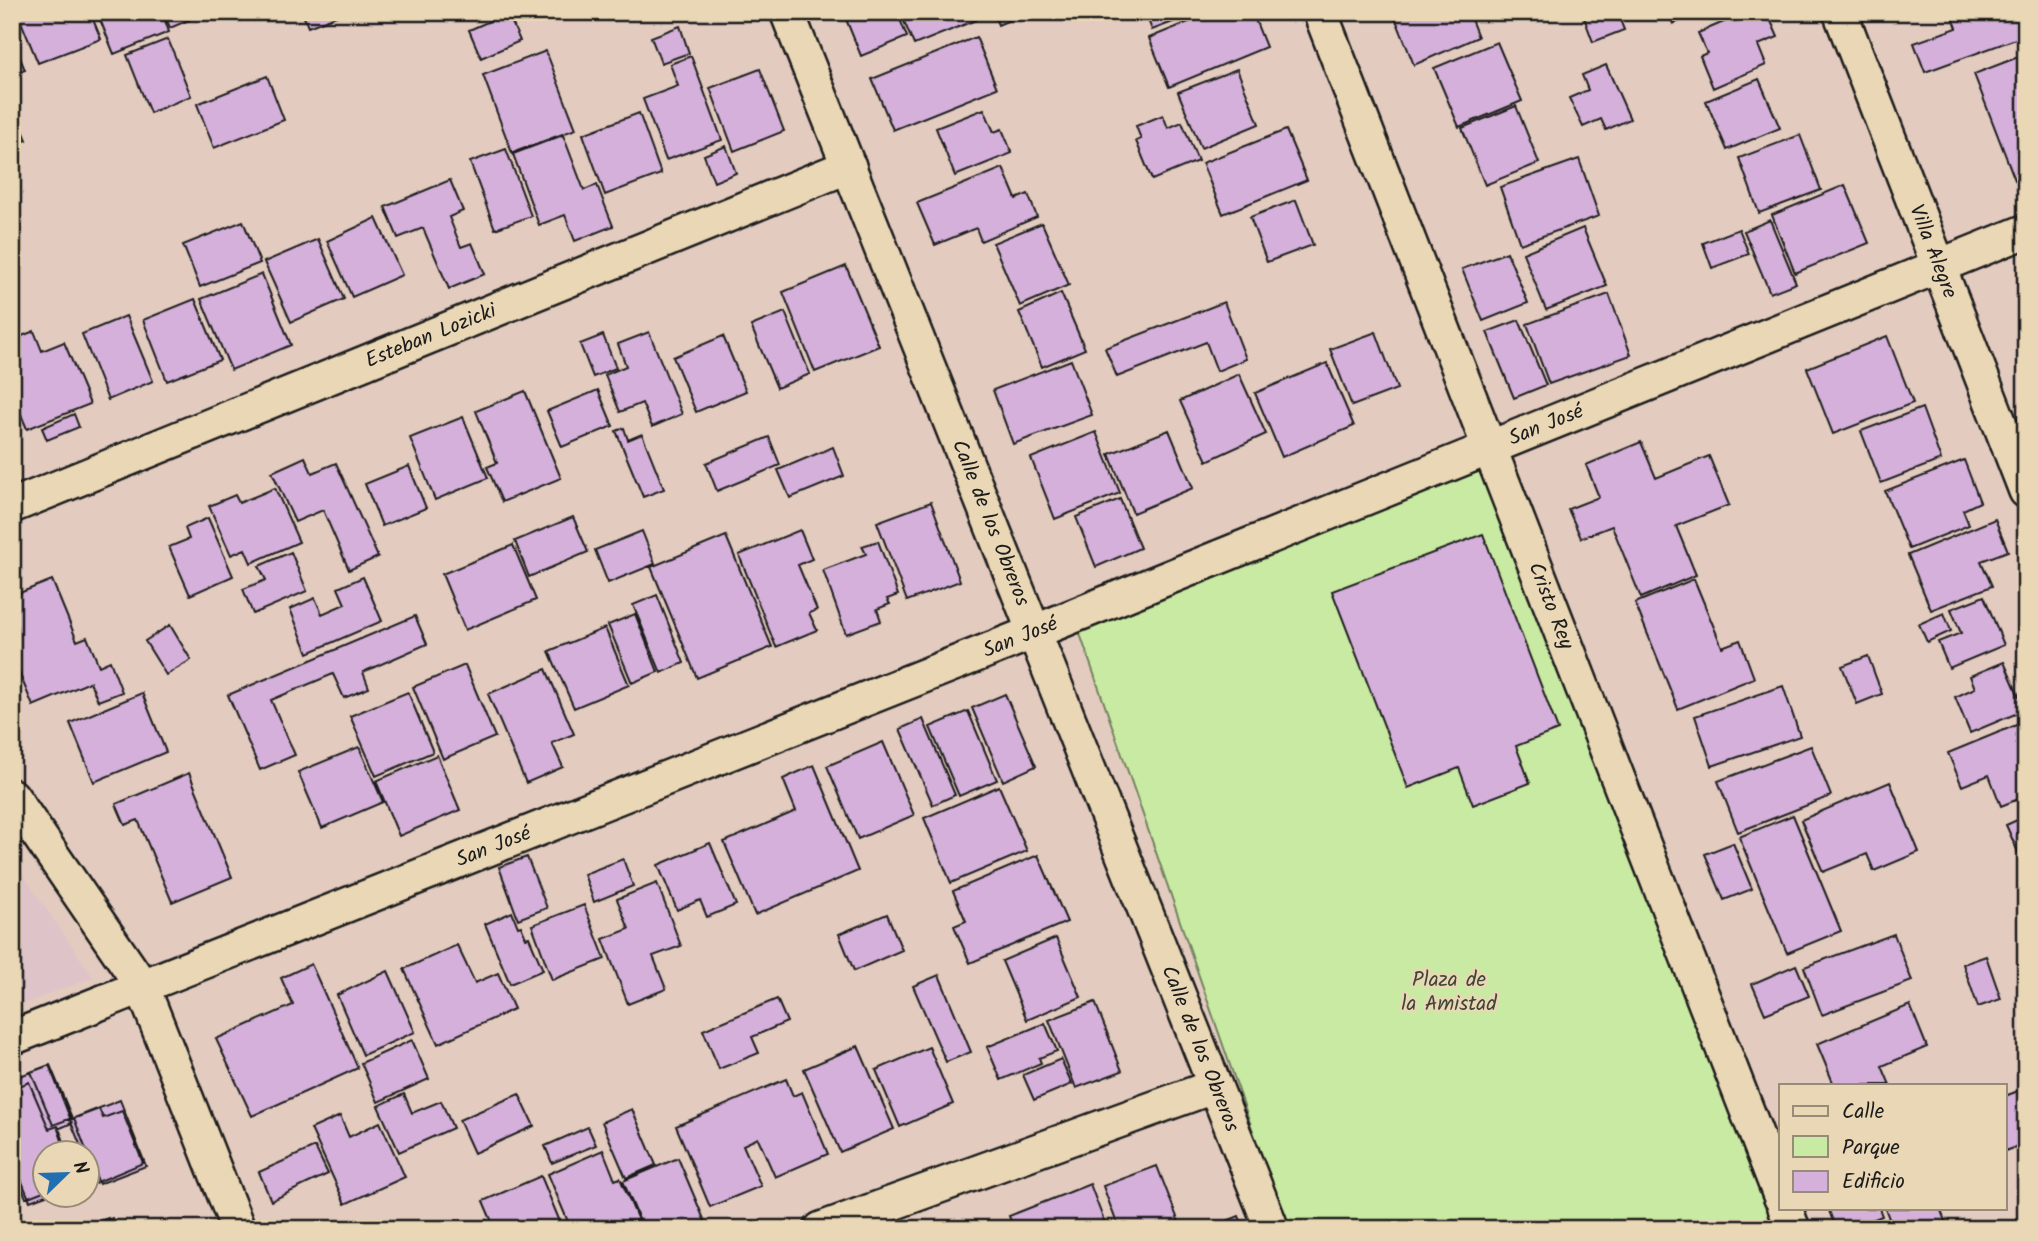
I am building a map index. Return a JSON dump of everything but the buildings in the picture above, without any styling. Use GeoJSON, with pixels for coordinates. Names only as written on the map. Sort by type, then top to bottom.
{"type":"FeatureCollection","features":[{"type":"Feature","properties":{"kind":"street","name":"Calle de los Obreros"},"geometry":{"type":"LineString","coordinates":[[787,12],[1272,1229]]}},
{"type":"Feature","properties":{"kind":"street","name":"Cristo Rey"},"geometry":{"type":"LineString","coordinates":[[1320,12],[1779,1193]]}},
{"type":"Feature","properties":{"kind":"street","name":"Villa Alegre"},"geometry":{"type":"LineString","coordinates":[[1840,12],[2026,491]]}},
{"type":"Feature","properties":{"kind":"street","name":"Esteban Lozicki"},"geometry":{"type":"LineString","coordinates":[[12,506],[849,166]]}},
{"type":"Feature","properties":{"kind":"street","name":"San José"},"geometry":{"type":"LineString","coordinates":[[12,1038],[1034,632],[2026,231]]}},
{"type":"Feature","properties":{"kind":"street"},"geometry":{"type":"LineString","coordinates":[[12,796],[142,986],[238,1229]]}},
{"type":"Feature","properties":{"kind":"street"},"geometry":{"type":"LineString","coordinates":[[821,1229],[1215,1086]]}},
{"type":"Feature","properties":{"kind":"street"},"geometry":{"type":"LineString","coordinates":[[1786,1210],[1793,1229]]}},
{"type":"Feature","properties":{"kind":"shaded area"},"geometry":{"type":"Polygon","coordinates":[[[12,859],[93,977],[12,1008],[12,859]]]}},
{"type":"Feature","properties":{"kind":"green space","name":"Plaza de la Amistad"},"geometry":{"type":"Polygon","coordinates":[[[1487,466],[1779,1196],[1779,1210],[1784,1210],[1792,1229],[1287,1229],[1079,631],[1487,466]]]}}]}
